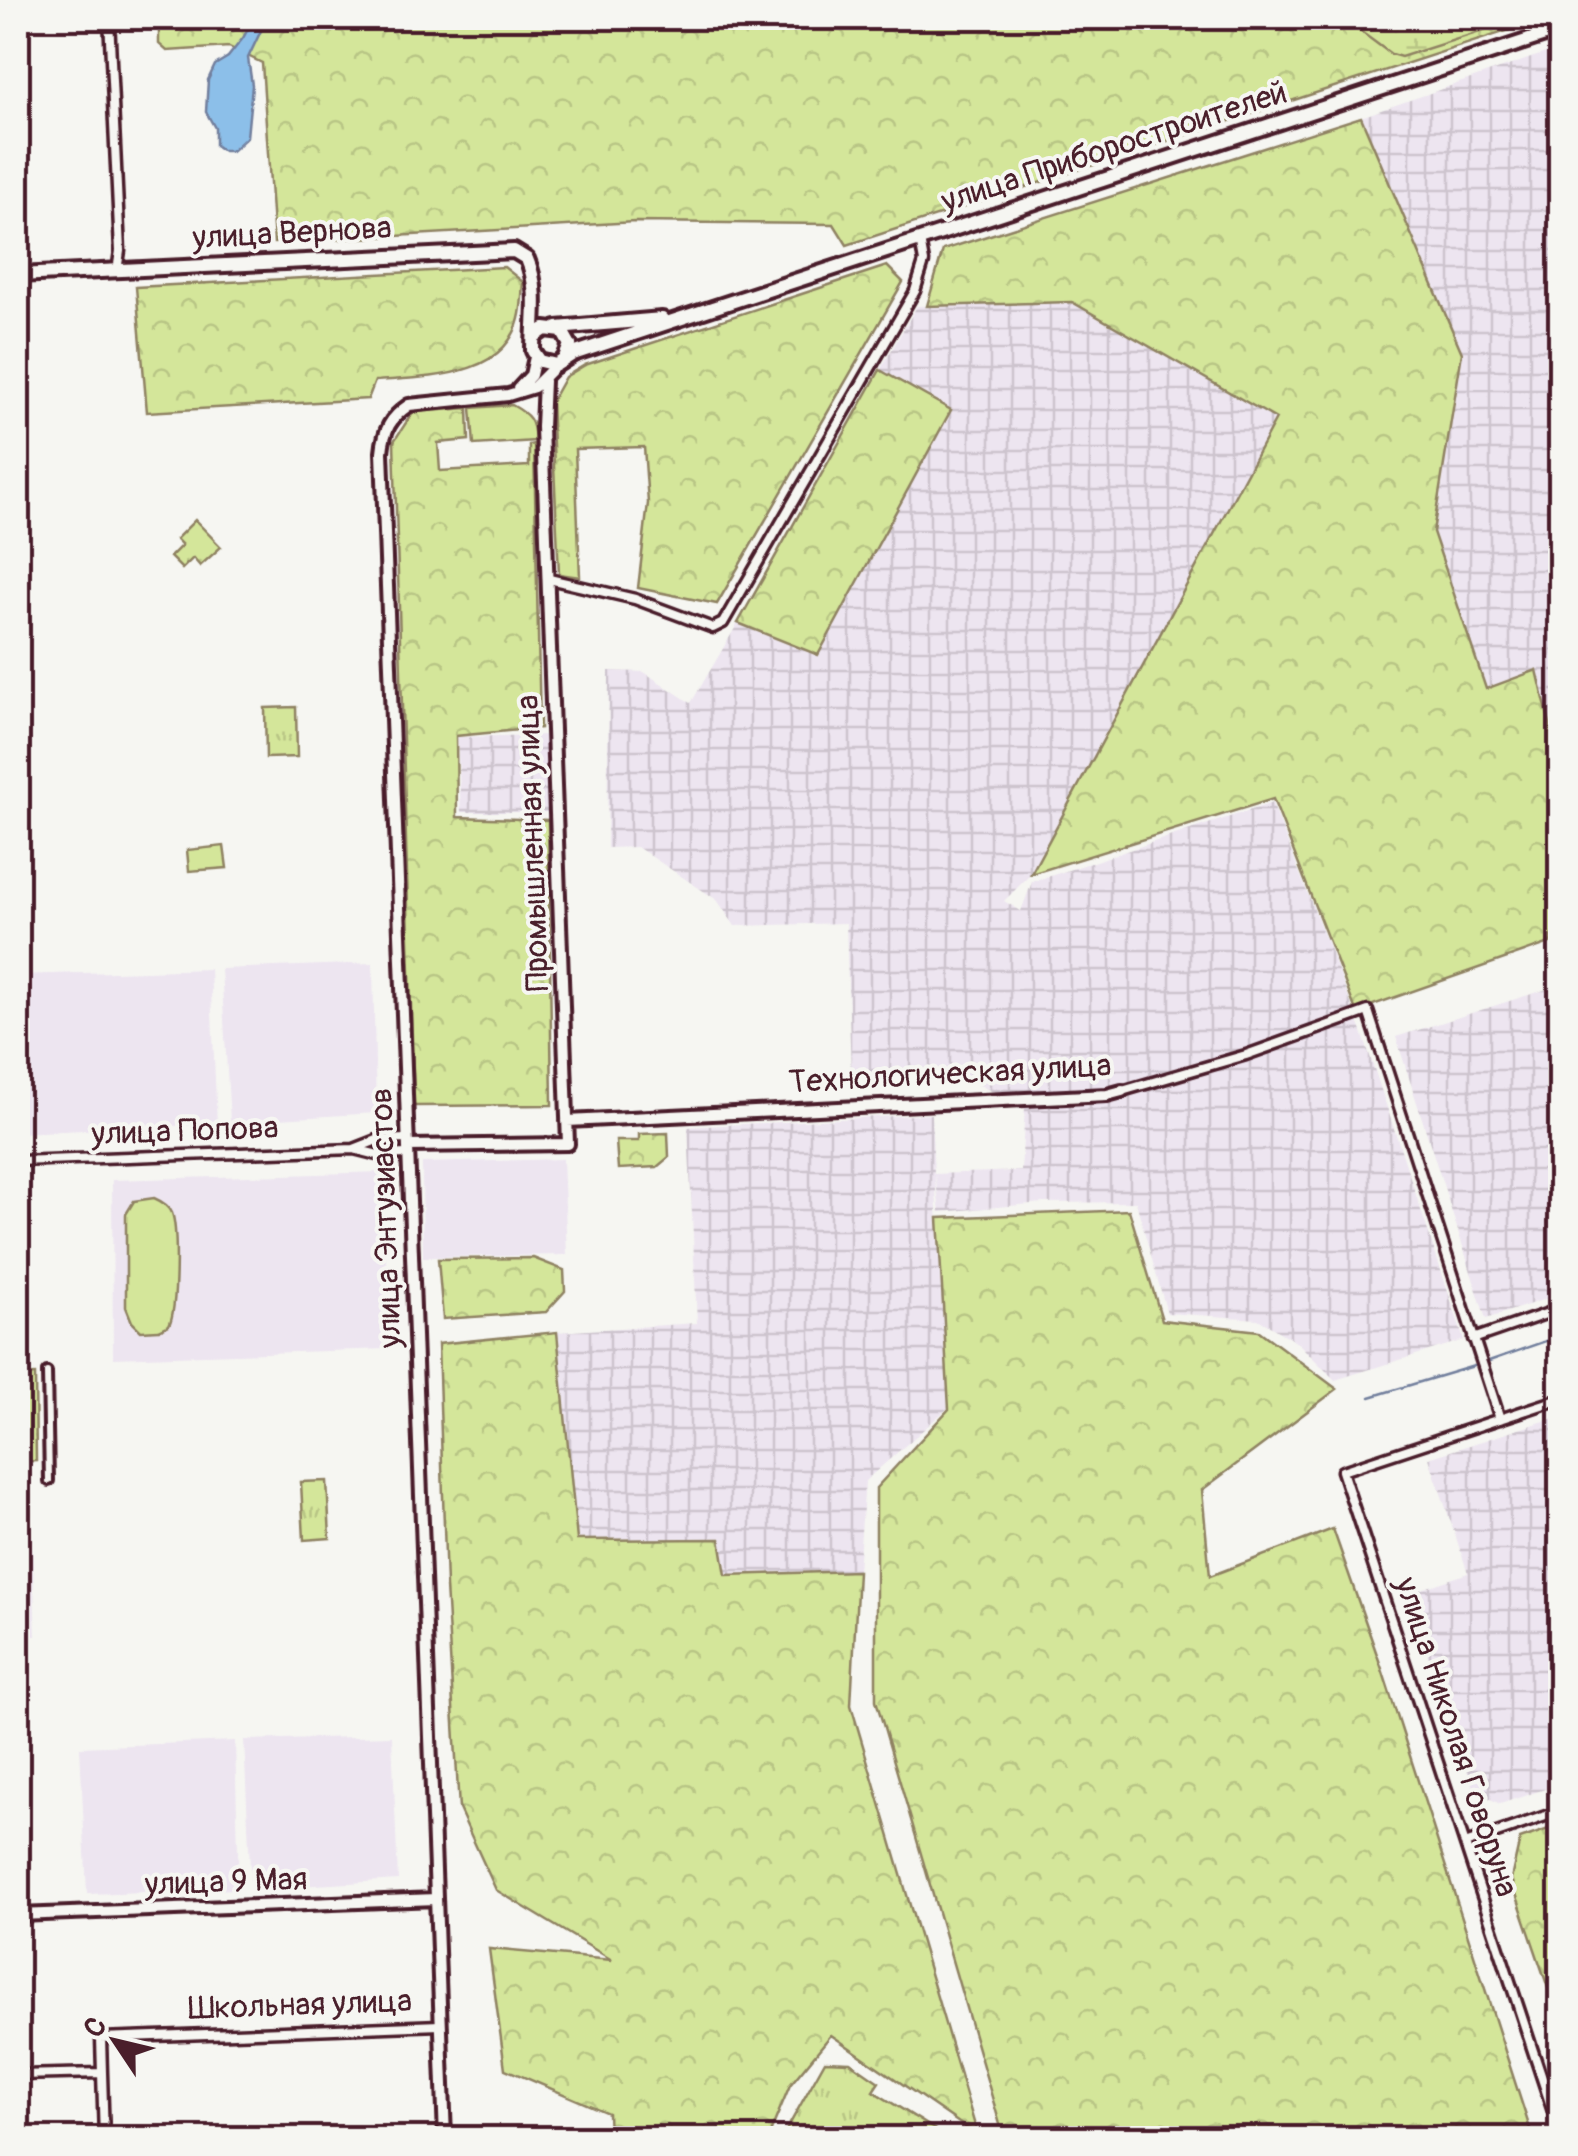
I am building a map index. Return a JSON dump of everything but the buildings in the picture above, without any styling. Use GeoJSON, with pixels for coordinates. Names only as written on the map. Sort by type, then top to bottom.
{"type":"FeatureCollection","features":[{"type":"Feature","properties":{"kind":"main road","name":"улица Приборостроителей"},"geometry":{"type":"LineString","coordinates":[[560,362],[684,317],[1560,30]]}},
{"type":"Feature","properties":{"kind":"main road","name":"улица Вернова"},"geometry":{"type":"LineString","coordinates":[[18,276],[514,251],[522,254],[530,265],[535,336]]}},
{"type":"Feature","properties":{"kind":"main road","name":"улица Вернова"},"geometry":{"type":"LineString","coordinates":[[535,298],[546,322],[555,328]]}},
{"type":"Feature","properties":{"kind":"main road","name":"улица Приборостроителей"},"geometry":{"type":"LineString","coordinates":[[555,328],[684,317]]}},
{"type":"Feature","properties":{"kind":"main road"},"geometry":{"type":"LineString","coordinates":[[545,328],[555,328],[568,337],[570,345],[560,362],[548,365],[535,356],[532,346],[535,336],[545,328]]}},
{"type":"Feature","properties":{"kind":"street"},"geometry":{"type":"LineString","coordinates":[[109,18],[120,251],[116,271]]}},
{"type":"Feature","properties":{"kind":"street"},"geometry":{"type":"LineString","coordinates":[[549,580],[635,599],[714,628],[723,624],[915,292],[924,262],[920,240]]}},
{"type":"Feature","properties":{"kind":"street"},"geometry":{"type":"LineString","coordinates":[[508,395],[527,382],[535,356]]}},
{"type":"Feature","properties":{"kind":"street"},"geometry":{"type":"LineString","coordinates":[[544,380],[560,362]]}},
{"type":"Feature","properties":{"kind":"street","name":"Промышленная улица"},"geometry":{"type":"LineString","coordinates":[[544,380],[542,426],[567,1121]]}},
{"type":"Feature","properties":{"kind":"street","name":"улица Энтузиастов"},"geometry":{"type":"LineString","coordinates":[[445,2138],[384,432],[395,414],[409,406],[508,395],[544,380]]}},
{"type":"Feature","properties":{"kind":"street","name":"Технологическая улица"},"geometry":{"type":"LineString","coordinates":[[567,1121],[1107,1095],[1246,1054],[1368,1012],[1473,1338]]}},
{"type":"Feature","properties":{"kind":"street"},"geometry":{"type":"LineString","coordinates":[[408,1146],[568,1144],[567,1121]]}},
{"type":"Feature","properties":{"kind":"street","name":"улица Попова"},"geometry":{"type":"LineString","coordinates":[[354,1149],[377,1140],[408,1146]]}},
{"type":"Feature","properties":{"kind":"street","name":"улица Попова"},"geometry":{"type":"LineString","coordinates":[[18,1161],[354,1149],[378,1155],[408,1146]]}},
{"type":"Feature","properties":{"kind":"street"},"geometry":{"type":"LineString","coordinates":[[1560,1309],[1473,1338],[1500,1419],[1560,1399]]}},
{"type":"Feature","properties":{"kind":"street"},"geometry":{"type":"LineString","coordinates":[[47,1372],[49,1481]]}},
{"type":"Feature","properties":{"kind":"street","name":"улица Николая Говоруна"},"geometry":{"type":"LineString","coordinates":[[1500,1419],[1342,1470],[1560,2134]]}},
{"type":"Feature","properties":{"kind":"street"},"geometry":{"type":"LineString","coordinates":[[1465,1844],[1560,1812]]}},
{"type":"Feature","properties":{"kind":"street","name":"улица 9 Мая"},"geometry":{"type":"LineString","coordinates":[[18,1916],[436,1899]]}},
{"type":"Feature","properties":{"kind":"street","name":"Школьная улица"},"geometry":{"type":"LineString","coordinates":[[102,2073],[100,2038],[440,2025]]}},
{"type":"Feature","properties":{"kind":"street"},"geometry":{"type":"LineString","coordinates":[[18,2075],[102,2073],[104,2138]]}},
{"type":"Feature","properties":{"kind":"shaded area"},"geometry":{"type":"Polygon","coordinates":[[[1560,48],[1560,767],[1537,671],[1486,690],[1433,532],[1462,353],[1361,117],[1560,48]]]}},
{"type":"Feature","properties":{"kind":"shaded area"},"geometry":{"type":"Polygon","coordinates":[[[1072,302],[1277,419],[1031,874],[1004,901],[1021,911],[1032,882],[1272,803],[1361,1029],[1464,1340],[1335,1380],[1299,1344],[1258,1319],[1167,1313],[1136,1202],[1043,1203],[940,1212],[935,1174],[949,1407],[865,1481],[858,1571],[726,1575],[719,1539],[577,1540],[557,1332],[697,1323],[688,1127],[931,1114],[934,1174],[1021,1171],[1025,1107],[954,1073],[851,1074],[846,923],[735,926],[717,900],[637,847],[607,848],[609,671],[644,672],[691,703],[738,623],[817,655],[950,410],[880,370],[917,306],[1072,302]]]}},
{"type":"Feature","properties":{"kind":"shaded area"},"geometry":{"type":"Polygon","coordinates":[[[547,735],[550,812],[461,812],[457,737],[547,735]]]}},
{"type":"Feature","properties":{"kind":"shaded area"},"geometry":{"type":"Polygon","coordinates":[[[373,963],[376,1113],[230,1122],[221,969],[373,963]]]}},
{"type":"Feature","properties":{"kind":"shaded area"},"geometry":{"type":"Polygon","coordinates":[[[210,969],[217,1124],[18,1133],[18,975],[210,969]]]}},
{"type":"Feature","properties":{"kind":"shaded area"},"geometry":{"type":"Polygon","coordinates":[[[1560,985],[1560,1294],[1486,1319],[1396,1037],[1560,985]]]}},
{"type":"Feature","properties":{"kind":"shaded area"},"geometry":{"type":"Polygon","coordinates":[[[563,1159],[567,1255],[423,1257],[422,1163],[563,1159]]]}},
{"type":"Feature","properties":{"kind":"shaded area"},"geometry":{"type":"Polygon","coordinates":[[[383,1172],[389,1349],[113,1358],[112,1180],[383,1172]]]}},
{"type":"Feature","properties":{"kind":"shaded area"},"geometry":{"type":"Polygon","coordinates":[[[1560,1416],[1560,1784],[1500,1804],[1474,1790],[1407,1594],[1468,1573],[1429,1458],[1560,1416]]]}},
{"type":"Feature","properties":{"kind":"shaded area"},"geometry":{"type":"Polygon","coordinates":[[[29,1472],[36,1636],[18,1637],[18,1473],[29,1472]]]}},
{"type":"Feature","properties":{"kind":"shaded area"},"geometry":{"type":"Polygon","coordinates":[[[392,1736],[398,1880],[251,1889],[244,1740],[392,1736]]]}},
{"type":"Feature","properties":{"kind":"shaded area"},"geometry":{"type":"Polygon","coordinates":[[[235,1741],[239,1889],[87,1894],[80,1747],[235,1741]]]}},
{"type":"Feature","properties":{"kind":"green space"},"geometry":{"type":"Polygon","coordinates":[[[159,18],[1547,18],[847,245],[834,224],[635,222],[274,243],[262,63],[229,47],[167,51],[159,44],[159,18]]]}},
{"type":"Feature","properties":{"kind":"green space"},"geometry":{"type":"Polygon","coordinates":[[[1326,18],[1524,18],[1401,57],[1360,31],[1326,18]]]}},
{"type":"Feature","properties":{"kind":"green space"},"geometry":{"type":"Polygon","coordinates":[[[1361,117],[1462,353],[1433,532],[1486,689],[1537,670],[1560,767],[1560,914],[1550,943],[1356,1011],[1273,799],[1031,874],[1276,419],[1072,302],[927,306],[943,250],[1361,117]]]}},
{"type":"Feature","properties":{"kind":"green space"},"geometry":{"type":"Polygon","coordinates":[[[887,266],[903,282],[717,604],[638,588],[648,503],[644,447],[575,449],[580,577],[559,574],[551,402],[565,377],[585,365],[887,266]]]}},
{"type":"Feature","properties":{"kind":"green space"},"geometry":{"type":"Polygon","coordinates":[[[504,267],[523,282],[520,314],[512,335],[482,363],[440,375],[375,381],[368,399],[147,412],[136,287],[504,267]]]}},
{"type":"Feature","properties":{"kind":"green space"},"geometry":{"type":"Polygon","coordinates":[[[880,370],[951,410],[818,655],[738,623],[880,370]]]}},
{"type":"Feature","properties":{"kind":"green space"},"geometry":{"type":"Polygon","coordinates":[[[512,405],[530,419],[535,441],[474,445],[471,408],[512,405]]]}},
{"type":"Feature","properties":{"kind":"green space"},"geometry":{"type":"Polygon","coordinates":[[[468,408],[469,440],[438,443],[440,471],[529,466],[529,445],[534,444],[540,728],[456,736],[457,817],[548,820],[552,1105],[414,1106],[394,441],[413,412],[468,408]]]}},
{"type":"Feature","properties":{"kind":"green space"},"geometry":{"type":"Polygon","coordinates":[[[195,520],[221,547],[200,566],[193,558],[182,569],[170,557],[182,545],[176,539],[195,520]]]}},
{"type":"Feature","properties":{"kind":"green space"},"geometry":{"type":"Polygon","coordinates":[[[296,707],[297,757],[266,758],[265,708],[296,707]]]}},
{"type":"Feature","properties":{"kind":"green space"},"geometry":{"type":"Polygon","coordinates":[[[224,846],[227,868],[189,871],[187,850],[224,846]]]}},
{"type":"Feature","properties":{"kind":"green space"},"geometry":{"type":"Polygon","coordinates":[[[668,1133],[669,1157],[657,1167],[618,1169],[616,1141],[639,1141],[639,1134],[668,1133]]]}},
{"type":"Feature","properties":{"kind":"green space"},"geometry":{"type":"Polygon","coordinates":[[[154,1198],[169,1208],[174,1222],[174,1304],[169,1325],[141,1331],[126,1307],[126,1214],[134,1201],[154,1198]]]}},
{"type":"Feature","properties":{"kind":"green space"},"geometry":{"type":"Polygon","coordinates":[[[1129,1210],[1162,1320],[1259,1331],[1337,1389],[1202,1490],[1210,1576],[1333,1529],[1533,2138],[1004,2138],[876,1700],[876,1488],[949,1409],[938,1218],[1129,1210]]]}},
{"type":"Feature","properties":{"kind":"green space"},"geometry":{"type":"Polygon","coordinates":[[[533,1258],[564,1270],[565,1291],[546,1312],[443,1319],[438,1259],[533,1258]]]}},
{"type":"Feature","properties":{"kind":"green space"},"geometry":{"type":"Polygon","coordinates":[[[557,1332],[577,1540],[720,1539],[726,1575],[858,1571],[851,1705],[978,2136],[831,2035],[790,2085],[768,2138],[609,2138],[608,2113],[505,2069],[489,1949],[612,1960],[496,1890],[459,1809],[438,1344],[557,1332]]]}},
{"type":"Feature","properties":{"kind":"green space"},"geometry":{"type":"Polygon","coordinates":[[[35,1375],[36,1461],[18,1462],[18,1376],[35,1375]]]}},
{"type":"Feature","properties":{"kind":"green space"},"geometry":{"type":"Polygon","coordinates":[[[327,1481],[330,1538],[304,1540],[301,1482],[327,1481]]]}},
{"type":"Feature","properties":{"kind":"green space"},"geometry":{"type":"Polygon","coordinates":[[[1560,1825],[1560,2023],[1511,1879],[1520,1839],[1560,1825]]]}},
{"type":"Feature","properties":{"kind":"green space"},"geometry":{"type":"Polygon","coordinates":[[[825,2061],[850,2062],[879,2082],[873,2091],[945,2136],[782,2138],[825,2061]]]}},
{"type":"Feature","properties":{"kind":"water"},"geometry":{"type":"Polygon","coordinates":[[[254,18],[267,18],[248,58],[252,85],[247,137],[232,151],[223,151],[215,145],[215,128],[206,112],[208,80],[215,65],[228,57],[254,18]]]}},
{"type":"Feature","properties":{"kind":"waterway"},"geometry":{"type":"LineString","coordinates":[[1489,1361],[1560,1336]]}},
{"type":"Feature","properties":{"kind":"waterway"},"geometry":{"type":"LineString","coordinates":[[1370,1397],[1474,1366]]}}]}
